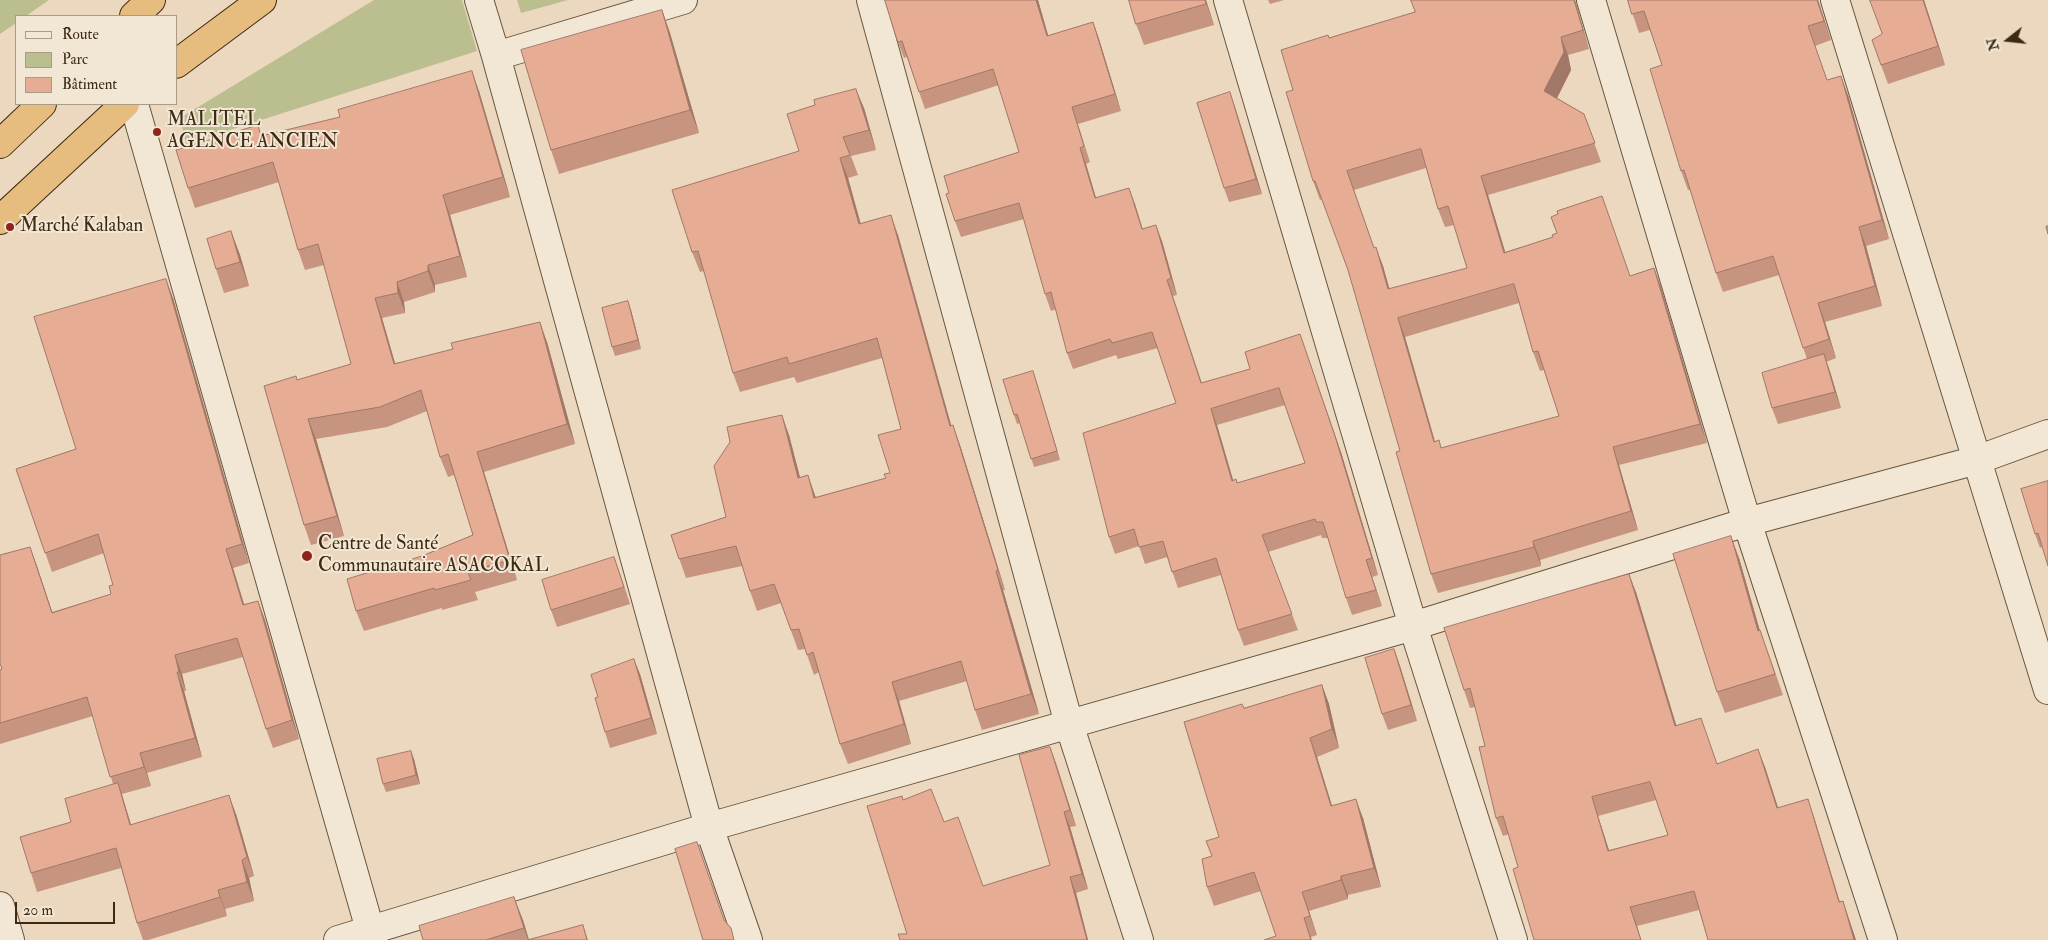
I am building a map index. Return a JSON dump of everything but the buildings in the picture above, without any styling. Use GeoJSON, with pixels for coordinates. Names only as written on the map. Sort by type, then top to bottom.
{"type":"FeatureCollection","features":[{"type":"Feature","properties":{"kind":"highway"},"geometry":{"type":"LineString","coordinates":[[178,63],[262,0]]}},
{"type":"Feature","properties":{"kind":"highway"},"geometry":{"type":"LineString","coordinates":[[0,144],[41,105]]}},
{"type":"Feature","properties":{"kind":"highway"},"geometry":{"type":"LineString","coordinates":[[0,220],[124,105]]}},
{"type":"Feature","properties":{"kind":"street"},"geometry":{"type":"LineString","coordinates":[[480,0],[709,827],[748,940]]}},
{"type":"Feature","properties":{"kind":"street"},"geometry":{"type":"LineString","coordinates":[[496,56],[683,0]]}},
{"type":"Feature","properties":{"kind":"street"},"geometry":{"type":"LineString","coordinates":[[871,0],[1069,724],[1139,940]]}},
{"type":"Feature","properties":{"kind":"street"},"geometry":{"type":"LineString","coordinates":[[1228,0],[1413,626],[1513,940]]}},
{"type":"Feature","properties":{"kind":"street"},"geometry":{"type":"LineString","coordinates":[[1591,0],[1747,522],[1883,940]]}},
{"type":"Feature","properties":{"kind":"street"},"geometry":{"type":"LineString","coordinates":[[1835,0],[2048,690]]}},
{"type":"Feature","properties":{"kind":"street"},"geometry":{"type":"LineString","coordinates":[[134,105],[372,935]]}},
{"type":"Feature","properties":{"kind":"street"},"geometry":{"type":"LineString","coordinates":[[338,940],[372,935],[709,827],[1413,626],[1747,522],[1976,460],[2048,434]]}},
{"type":"Feature","properties":{"kind":"street"},"geometry":{"type":"LineString","coordinates":[[0,906],[10,940]]}},
{"type":"Feature","properties":{"kind":"green space"},"geometry":{"type":"Polygon","coordinates":[[[0,0],[49,0],[27,15],[15,15],[15,24],[0,34],[0,0]]]}},
{"type":"Feature","properties":{"kind":"green space"},"geometry":{"type":"Polygon","coordinates":[[[374,0],[462,0],[477,51],[186,144],[180,118],[374,0]]]}},
{"type":"Feature","properties":{"kind":"green space"},"geometry":{"type":"Polygon","coordinates":[[[517,0],[568,0],[521,13],[517,0]]]}},
{"type":"Feature","properties":{"kind":"place","name":"MALITEL AGENCE ANCIEN"},"geometry":{"type":"Point","coordinates":[157,132]}},
{"type":"Feature","properties":{"kind":"place","name":"Marché Kalaban"},"geometry":{"type":"Point","coordinates":[10,227]}},
{"type":"Feature","properties":{"kind":"place","name":"Centre de Santé Communautaire ASACOKAL"},"geometry":{"type":"Point","coordinates":[307,556]}}]}
